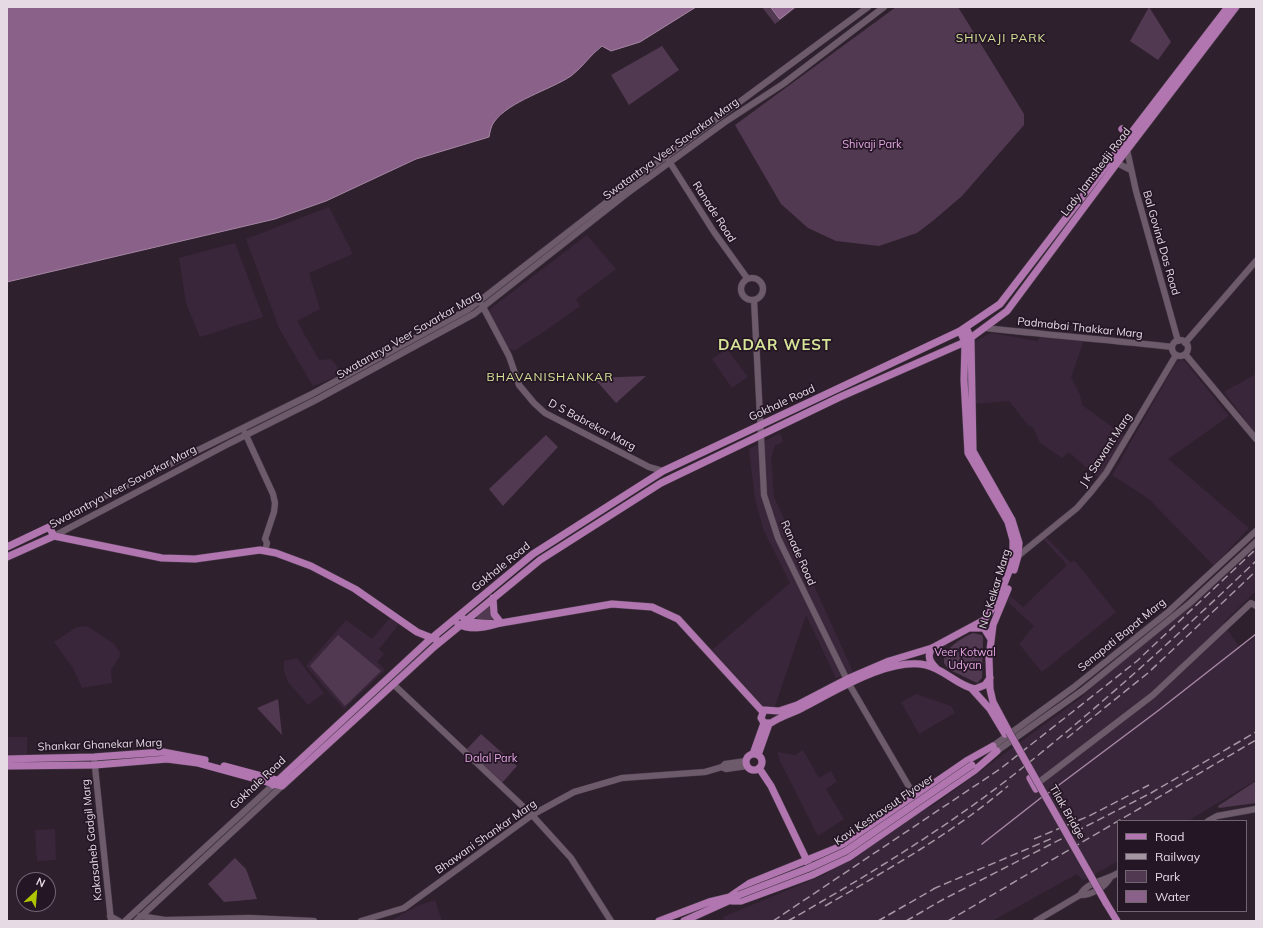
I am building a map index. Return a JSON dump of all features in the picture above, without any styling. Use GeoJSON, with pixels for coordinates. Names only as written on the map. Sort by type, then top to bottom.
{"type":"FeatureCollection","features":[{"type":"Feature","properties":{"kind":"main road","name":"Swatantrya Veer Savarkar Marg"},"geometry":{"type":"LineString","coordinates":[[7,557],[54,536],[470,309],[666,156],[868,7]]}},
{"type":"Feature","properties":{"kind":"main road","name":"Swatantrya Veer Savarkar Marg"},"geometry":{"type":"LineString","coordinates":[[7,547],[105,496],[323,397],[483,308],[629,192],[671,163],[725,122],[783,84],[884,7]]}},
{"type":"Feature","properties":{"kind":"main road","name":"Lady Jamshedji Road"},"geometry":{"type":"LineString","coordinates":[[963,329],[1000,304],[1228,7]]}},
{"type":"Feature","properties":{"kind":"main road","name":"Lady Jamshedji Road"},"geometry":{"type":"LineString","coordinates":[[968,340],[1007,311],[1117,162],[1236,7]]}},
{"type":"Feature","properties":{"kind":"main road"},"geometry":{"type":"LineString","coordinates":[[1122,129],[1126,132],[1128,138]]}},
{"type":"Feature","properties":{"kind":"main road","name":"Bal Govind Das Road"},"geometry":{"type":"LineString","coordinates":[[1127,150],[1131,170],[1181,342]]}},
{"type":"Feature","properties":{"kind":"main road","name":"Ranade Road"},"geometry":{"type":"LineString","coordinates":[[666,156],[746,279]]}},
{"type":"Feature","properties":{"kind":"main road"},"geometry":{"type":"LineString","coordinates":[[1117,162],[1131,170]]}},
{"type":"Feature","properties":{"kind":"main road"},"geometry":{"type":"LineString","coordinates":[[1181,342],[1187,348],[1184,354],[1180,356],[1176,355],[1172,347],[1174,344],[1181,342],[1256,261]]}},
{"type":"Feature","properties":{"kind":"main road"},"geometry":{"type":"LineString","coordinates":[[753,278],[759,280],[763,285],[764,291],[762,296],[754,300],[747,298],[742,294],[740,286],[746,279],[753,278]]}},
{"type":"Feature","properties":{"kind":"main road","name":"D S Babrekar Marg"},"geometry":{"type":"LineString","coordinates":[[482,299],[483,308],[510,356],[519,385],[534,403],[546,413],[650,467],[663,471]]}},
{"type":"Feature","properties":{"kind":"main road","name":"Ranade Road"},"geometry":{"type":"LineString","coordinates":[[754,300],[764,495],[778,538],[848,682],[915,797]]}},
{"type":"Feature","properties":{"kind":"main road","name":"Padmabai Thakkar Marg"},"geometry":{"type":"LineString","coordinates":[[986,328],[1172,347]]}},
{"type":"Feature","properties":{"kind":"main road","name":"N C Kelkar Marg"},"geometry":{"type":"LineString","coordinates":[[963,329],[968,340],[973,451],[1012,520],[1019,543],[1018,556],[1012,579],[996,617],[991,639],[989,658],[993,702],[1007,733]]}},
{"type":"Feature","properties":{"kind":"main road","name":"Gokhale Road"},"geometry":{"type":"LineString","coordinates":[[136,921],[158,902],[279,783],[430,640],[533,554],[663,471],[963,329]]}},
{"type":"Feature","properties":{"kind":"main road","name":"N C Kelkar Marg"},"geometry":{"type":"LineString","coordinates":[[769,723],[889,661],[932,648],[970,628],[984,620],[997,602],[1010,569],[1013,556],[1013,540],[1008,522],[968,453],[964,380],[968,340]]}},
{"type":"Feature","properties":{"kind":"main road","name":"Gokhale Road"},"geometry":{"type":"LineString","coordinates":[[125,921],[265,792],[279,783],[437,645],[540,560],[653,487],[840,397],[968,340]]}},
{"type":"Feature","properties":{"kind":"main road"},"geometry":{"type":"LineString","coordinates":[[1184,354],[1256,439]]}},
{"type":"Feature","properties":{"kind":"main road","name":"J K Sawant Marg"},"geometry":{"type":"LineString","coordinates":[[1018,556],[1077,508],[1106,473],[1176,355]]}},
{"type":"Feature","properties":{"kind":"main road"},"geometry":{"type":"LineString","coordinates":[[245,433],[273,494],[275,503],[263,549]]}},
{"type":"Feature","properties":{"kind":"main road"},"geometry":{"type":"LineString","coordinates":[[48,527],[54,536],[162,558],[195,559],[263,549],[311,566],[355,589],[437,645]]}},
{"type":"Feature","properties":{"kind":"main road","name":"Senapati Bapat Marg"},"geometry":{"type":"LineString","coordinates":[[995,749],[1185,598],[1256,531]]}},
{"type":"Feature","properties":{"kind":"main road","name":"Senapati Bapat Marg"},"geometry":{"type":"LineString","coordinates":[[995,749],[1080,693],[1190,603],[1256,542]]}},
{"type":"Feature","properties":{"kind":"main road"},"geometry":{"type":"LineString","coordinates":[[493,598],[494,614],[499,624]]}},
{"type":"Feature","properties":{"kind":"main road"},"geometry":{"type":"LineString","coordinates":[[1036,784],[1153,695],[1251,603],[1256,606]]}},
{"type":"Feature","properties":{"kind":"main road"},"geometry":{"type":"LineString","coordinates":[[452,621],[463,623],[474,628],[486,627],[612,604],[652,607],[678,619],[763,712],[761,718],[769,723],[755,754],[748,756],[747,763],[753,769],[759,768]]}},
{"type":"Feature","properties":{"kind":"main road"},"geometry":{"type":"LineString","coordinates":[[459,615],[463,623]]}},
{"type":"Feature","properties":{"kind":"main road"},"geometry":{"type":"LineString","coordinates":[[970,628],[984,628],[991,639]]}},
{"type":"Feature","properties":{"kind":"main road"},"geometry":{"type":"LineString","coordinates":[[932,648],[929,657],[930,663],[938,669]]}},
{"type":"Feature","properties":{"kind":"main road","name":"N C Kelkar Marg"},"geometry":{"type":"LineString","coordinates":[[763,712],[767,709],[773,711],[797,705],[848,682],[892,667],[913,664],[938,669],[971,688],[990,709],[1007,733]]}},
{"type":"Feature","properties":{"kind":"main road"},"geometry":{"type":"LineString","coordinates":[[971,688],[981,689],[990,678]]}},
{"type":"Feature","properties":{"kind":"main road"},"geometry":{"type":"LineString","coordinates":[[393,684],[532,815],[571,858],[612,921]]}},
{"type":"Feature","properties":{"kind":"main road","name":"Tilak Bridge"},"geometry":{"type":"LineString","coordinates":[[1007,733],[1104,904]]}},
{"type":"Feature","properties":{"kind":"main road"},"geometry":{"type":"LineString","coordinates":[[684,921],[729,899],[750,883],[808,861],[844,845],[968,760],[995,749]]}},
{"type":"Feature","properties":{"kind":"main road"},"geometry":{"type":"LineString","coordinates":[[659,921],[729,899],[742,901],[812,875],[849,856],[975,770],[995,749]]}},
{"type":"Feature","properties":{"kind":"main road","name":"Kavi Keshavsut Flyover"},"geometry":{"type":"LineString","coordinates":[[729,899],[809,868],[846,851],[995,749]]}},
{"type":"Feature","properties":{"kind":"main road","name":"Shankar Ghanekar Marg"},"geometry":{"type":"LineString","coordinates":[[7,759],[94,757],[163,752],[190,756],[279,783]]}},
{"type":"Feature","properties":{"kind":"main road"},"geometry":{"type":"LineString","coordinates":[[755,754],[762,760],[759,768]]}},
{"type":"Feature","properties":{"kind":"main road","name":"Kakasaheb Gadgil Marg"},"geometry":{"type":"LineString","coordinates":[[94,757],[111,918]]}},
{"type":"Feature","properties":{"kind":"main road"},"geometry":{"type":"LineString","coordinates":[[7,766],[95,765],[167,759],[198,763],[263,783],[279,783]]}},
{"type":"Feature","properties":{"kind":"main road","name":"Bhawani Shankar Marg"},"geometry":{"type":"LineString","coordinates":[[362,921],[404,908],[532,815],[574,792],[622,778],[705,772],[722,767],[726,770],[747,763]]}},
{"type":"Feature","properties":{"kind":"main road"},"geometry":{"type":"LineString","coordinates":[[759,768],[771,786],[808,861],[812,875]]}},
{"type":"Feature","properties":{"kind":"main road"},"geometry":{"type":"LineString","coordinates":[[263,783],[265,792]]}},
{"type":"Feature","properties":{"kind":"main road"},"geometry":{"type":"LineString","coordinates":[[1210,820],[1217,816],[1256,809]]}},
{"type":"Feature","properties":{"kind":"main road"},"geometry":{"type":"LineString","coordinates":[[1036,921],[1080,895],[1083,889],[1103,878],[1110,878],[1117,874]]}},
{"type":"Feature","properties":{"kind":"main road"},"geometry":{"type":"LineString","coordinates":[[158,902],[156,905],[156,911],[163,920]]}},
{"type":"Feature","properties":{"kind":"main road"},"geometry":{"type":"LineString","coordinates":[[1104,904],[1112,921]]}},
{"type":"Feature","properties":{"kind":"main road"},"geometry":{"type":"LineString","coordinates":[[1104,904],[1117,921]]}},
{"type":"Feature","properties":{"kind":"main road"},"geometry":{"type":"LineString","coordinates":[[132,915],[163,920],[250,918],[314,921]]}},
{"type":"Feature","properties":{"kind":"main road"},"geometry":{"type":"LineString","coordinates":[[111,918],[119,921]]}},
{"type":"Feature","properties":{"kind":"shaded area"},"geometry":{"type":"Polygon","coordinates":[[[329,207],[353,254],[309,273],[320,309],[297,321],[319,360],[331,359],[343,374],[313,386],[279,328],[246,239],[329,207]]]}},
{"type":"Feature","properties":{"kind":"shaded area"},"geometry":{"type":"Polygon","coordinates":[[[587,235],[616,269],[576,299],[580,306],[548,329],[514,351],[507,347],[489,314],[490,309],[587,235]]]}},
{"type":"Feature","properties":{"kind":"shaded area"},"geometry":{"type":"Polygon","coordinates":[[[235,243],[263,317],[200,337],[186,303],[179,258],[235,243]]]}},
{"type":"Feature","properties":{"kind":"shaded area"},"geometry":{"type":"Polygon","coordinates":[[[991,333],[1037,341],[1041,336],[1084,340],[1071,377],[1080,395],[1082,405],[1126,437],[1099,479],[1069,452],[1062,458],[1040,443],[1033,427],[1029,426],[1009,401],[973,404],[975,341],[991,333]]]}},
{"type":"Feature","properties":{"kind":"shaded area"},"geometry":{"type":"Polygon","coordinates":[[[727,349],[748,377],[732,388],[712,359],[727,349]]]}},
{"type":"Feature","properties":{"kind":"shaded area"},"geometry":{"type":"Polygon","coordinates":[[[1184,360],[1229,416],[1168,459],[1249,528],[1214,566],[1149,499],[1112,475],[1177,361],[1184,360]]]}},
{"type":"Feature","properties":{"kind":"shaded area"},"geometry":{"type":"Polygon","coordinates":[[[1256,374],[1256,434],[1224,392],[1256,374]]]}},
{"type":"Feature","properties":{"kind":"shaded area"},"geometry":{"type":"Polygon","coordinates":[[[780,433],[783,442],[775,445],[771,458],[774,497],[853,672],[836,678],[806,615],[774,709],[764,707],[712,650],[790,583],[764,531],[755,499],[749,449],[780,433]]]}},
{"type":"Feature","properties":{"kind":"shaded area"},"geometry":{"type":"Polygon","coordinates":[[[1046,537],[1071,563],[1074,560],[1116,612],[1042,672],[1019,644],[1034,626],[1008,602],[1010,596],[1023,607],[1067,565],[1043,539],[1046,537]]]}},
{"type":"Feature","properties":{"kind":"shaded area"},"geometry":{"type":"Polygon","coordinates":[[[1256,537],[1256,591],[1223,623],[1240,648],[1256,637],[1256,780],[1190,820],[1117,820],[1117,862],[1083,881],[1077,874],[992,921],[724,921],[723,917],[824,875],[917,812],[933,806],[1082,697],[1256,537]]]}},
{"type":"Feature","properties":{"kind":"shaded area"},"geometry":{"type":"Polygon","coordinates":[[[390,618],[399,624],[379,649],[384,654],[377,662],[385,670],[344,709],[306,666],[346,620],[372,639],[390,618]]]}},
{"type":"Feature","properties":{"kind":"shaded area"},"geometry":{"type":"Polygon","coordinates":[[[87,626],[114,644],[121,654],[111,670],[112,683],[82,688],[73,668],[54,642],[77,627],[87,626]]]}},
{"type":"Feature","properties":{"kind":"shaded area"},"geometry":{"type":"Polygon","coordinates":[[[297,658],[324,693],[308,705],[288,682],[284,671],[284,661],[297,658]]]}},
{"type":"Feature","properties":{"kind":"shaded area"},"geometry":{"type":"Polygon","coordinates":[[[916,694],[951,706],[955,713],[919,734],[901,702],[916,694]]]}},
{"type":"Feature","properties":{"kind":"shaded area"},"geometry":{"type":"Polygon","coordinates":[[[7,737],[27,737],[27,757],[7,757],[7,737]]]}},
{"type":"Feature","properties":{"kind":"shaded area"},"geometry":{"type":"Polygon","coordinates":[[[803,750],[819,778],[831,771],[837,782],[826,789],[844,819],[818,836],[779,759],[778,752],[795,755],[803,750]]]}},
{"type":"Feature","properties":{"kind":"shaded area"},"geometry":{"type":"Polygon","coordinates":[[[55,829],[56,860],[37,861],[35,830],[55,829]]]}},
{"type":"Feature","properties":{"kind":"shaded area"},"geometry":{"type":"Polygon","coordinates":[[[435,900],[442,921],[390,921],[419,905],[435,900]]]}},
{"type":"Feature","properties":{"kind":"green space"},"geometry":{"type":"Polygon","coordinates":[[[762,7],[797,7],[775,24],[762,7]]]}},
{"type":"Feature","properties":{"kind":"green space","name":"Shivaji Park"},"geometry":{"type":"Polygon","coordinates":[[[896,7],[958,7],[1024,114],[1024,125],[962,196],[917,233],[879,246],[836,241],[808,228],[781,204],[735,125],[896,7]]]}},
{"type":"Feature","properties":{"kind":"green space"},"geometry":{"type":"Polygon","coordinates":[[[1149,7],[1171,42],[1158,60],[1130,41],[1149,7]]]}},
{"type":"Feature","properties":{"kind":"green space"},"geometry":{"type":"Polygon","coordinates":[[[662,46],[679,70],[629,105],[611,75],[662,46]]]}},
{"type":"Feature","properties":{"kind":"green space"},"geometry":{"type":"Polygon","coordinates":[[[646,376],[616,403],[594,378],[646,376]]]}},
{"type":"Feature","properties":{"kind":"green space"},"geometry":{"type":"Polygon","coordinates":[[[546,435],[558,447],[503,506],[489,489],[546,435]]]}},
{"type":"Feature","properties":{"kind":"green space"},"geometry":{"type":"Polygon","coordinates":[[[491,605],[496,620],[477,619],[477,616],[491,605]]]}},
{"type":"Feature","properties":{"kind":"green space","name":"Veer Kotwal Udyan"},"geometry":{"type":"Polygon","coordinates":[[[973,633],[982,635],[983,638],[982,678],[977,683],[948,669],[944,663],[950,648],[973,633]]]}},
{"type":"Feature","properties":{"kind":"green space"},"geometry":{"type":"Polygon","coordinates":[[[338,635],[381,671],[345,706],[310,666],[338,635]]]}},
{"type":"Feature","properties":{"kind":"green space"},"geometry":{"type":"Polygon","coordinates":[[[278,699],[282,735],[257,708],[278,699]]]}},
{"type":"Feature","properties":{"kind":"green space","name":"Dalal Park"},"geometry":{"type":"Polygon","coordinates":[[[481,734],[517,766],[501,784],[465,751],[481,734]]]}},
{"type":"Feature","properties":{"kind":"green space"},"geometry":{"type":"Polygon","coordinates":[[[1256,781],[1256,803],[1219,808],[1218,806],[1256,781]]]}},
{"type":"Feature","properties":{"kind":"green space"},"geometry":{"type":"Polygon","coordinates":[[[235,858],[246,869],[257,899],[224,902],[208,884],[235,858]]]}},
{"type":"Feature","properties":{"kind":"water"},"geometry":{"type":"Polygon","coordinates":[[[7,7],[696,7],[640,42],[611,51],[602,46],[571,76],[509,108],[493,124],[489,137],[416,159],[326,201],[275,219],[7,282],[7,7]]]}},
{"type":"Feature","properties":{"kind":"water"},"geometry":{"type":"Polygon","coordinates":[[[771,7],[795,7],[780,19],[771,7]]]}},
{"type":"Feature","properties":{"kind":"waterway"},"geometry":{"type":"LineString","coordinates":[[1047,794],[1159,710],[1256,634]]}},
{"type":"Feature","properties":{"kind":"waterway"},"geometry":{"type":"LineString","coordinates":[[982,844],[1042,797]]}},
{"type":"Feature","properties":{"kind":"railway"},"geometry":{"type":"LineString","coordinates":[[773,921],[1000,769],[1137,661],[1256,549]]}},
{"type":"Feature","properties":{"kind":"railway"},"geometry":{"type":"LineString","coordinates":[[788,921],[900,854],[981,800],[1071,728],[1134,674],[1256,561]]}},
{"type":"Feature","properties":{"kind":"railway"},"geometry":{"type":"LineString","coordinates":[[1067,738],[1148,673],[1256,571]]}},
{"type":"Feature","properties":{"kind":"railway"},"geometry":{"type":"LineString","coordinates":[[906,921],[944,899],[1151,793],[1256,732]]}},
{"type":"Feature","properties":{"kind":"railway"},"geometry":{"type":"LineString","coordinates":[[1120,820],[1256,740]]}},
{"type":"Feature","properties":{"kind":"railway"},"geometry":{"type":"LineString","coordinates":[[1034,839],[1089,816],[1149,785]]}},
{"type":"Feature","properties":{"kind":"railway"},"geometry":{"type":"LineString","coordinates":[[825,906],[942,835],[986,804],[1008,786]]}},
{"type":"Feature","properties":{"kind":"railway"},"geometry":{"type":"LineString","coordinates":[[948,921],[1117,822]]}},
{"type":"Feature","properties":{"kind":"railway"},"geometry":{"type":"LineString","coordinates":[[933,889],[1053,838]]}},
{"type":"Feature","properties":{"kind":"railway"},"geometry":{"type":"LineString","coordinates":[[878,921],[937,887]]}},
{"type":"Feature","properties":{"kind":"district","name":"SHIVAJI PARK"},"geometry":{"type":"Point","coordinates":[1001,38]}},
{"type":"Feature","properties":{"kind":"district","name":"DADAR WEST"},"geometry":{"type":"Point","coordinates":[775,345]}},
{"type":"Feature","properties":{"kind":"district","name":"BHAVANISHANKAR"},"geometry":{"type":"Point","coordinates":[550,377]}}]}
